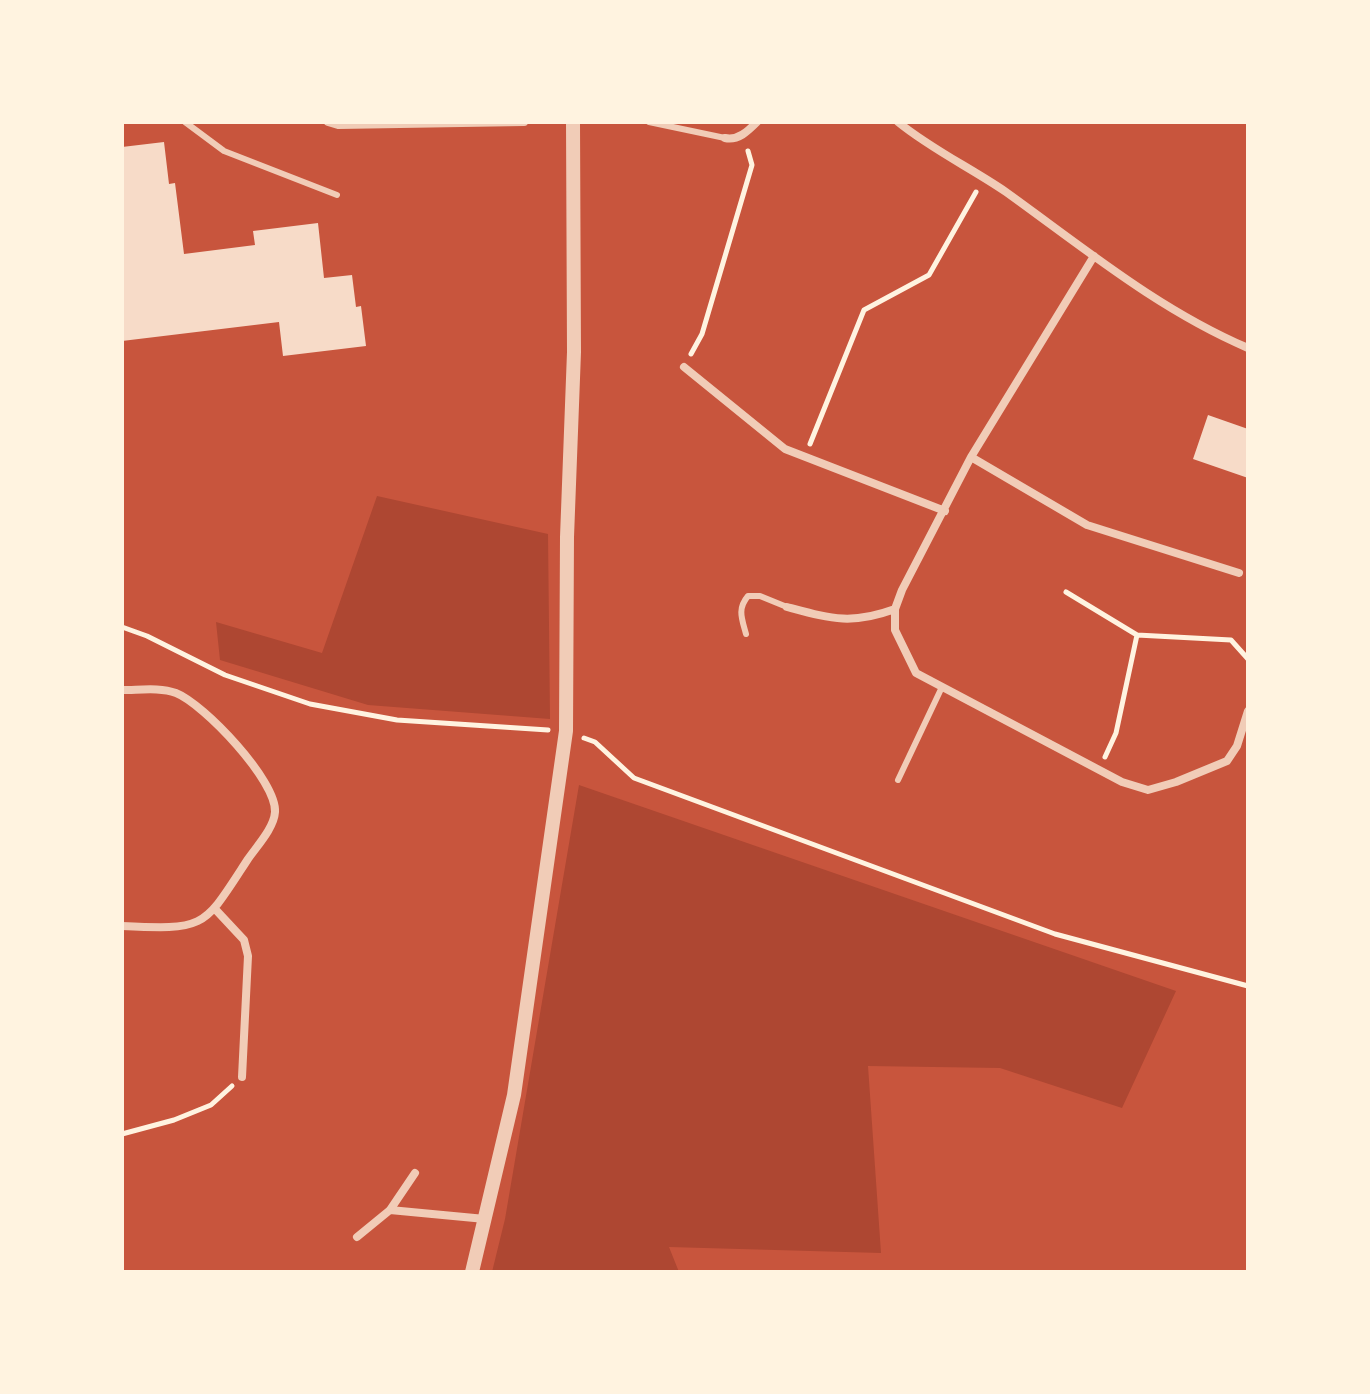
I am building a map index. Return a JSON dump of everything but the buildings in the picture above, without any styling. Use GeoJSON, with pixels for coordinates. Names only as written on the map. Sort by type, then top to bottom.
{"type":"FeatureCollection","features":[{"type":"Feature","properties":{"kind":"street"},"geometry":{"type":"LineString","coordinates":[[328,122],[338,125],[524,122]]}},
{"type":"Feature","properties":{"kind":"street"},"geometry":{"type":"LineString","coordinates":[[472,1272],[514,1095],[566,731],[567,537],[574,352],[573,122]]}},
{"type":"Feature","properties":{"kind":"street"},"geometry":{"type":"LineString","coordinates":[[725,138],[743,134],[757,122]]}},
{"type":"Feature","properties":{"kind":"street"},"geometry":{"type":"LineString","coordinates":[[898,122],[985,178],[1192,322],[1248,348]]}},
{"type":"Feature","properties":{"kind":"street"},"geometry":{"type":"LineString","coordinates":[[1094,256],[971,457],[902,590],[895,609],[895,630],[916,673],[1122,782],[1148,790],[1227,761],[1237,746],[1248,711]]}},
{"type":"Feature","properties":{"kind":"street"},"geometry":{"type":"LineString","coordinates":[[684,367],[785,449],[945,511]]}},
{"type":"Feature","properties":{"kind":"street"},"geometry":{"type":"LineString","coordinates":[[971,457],[1087,525],[1239,573]]}},
{"type":"Feature","properties":{"kind":"street"},"geometry":{"type":"LineString","coordinates":[[787,607],[843,620],[870,618],[895,609]]}},
{"type":"Feature","properties":{"kind":"street"},"geometry":{"type":"LineString","coordinates":[[122,690],[163,689],[197,706],[241,750],[266,781],[275,814],[216,910],[196,924],[168,928],[122,926]]}},
{"type":"Feature","properties":{"kind":"street"},"geometry":{"type":"LineString","coordinates":[[216,910],[244,940],[248,956],[242,1077]]}},
{"type":"Feature","properties":{"kind":"street"},"geometry":{"type":"LineString","coordinates":[[357,1237],[390,1210],[415,1173]]}},
{"type":"Feature","properties":{"kind":"street"},"geometry":{"type":"LineString","coordinates":[[390,1210],[485,1219]]}},
{"type":"Feature","properties":{"kind":"lane"},"geometry":{"type":"LineString","coordinates":[[185,122],[224,151],[337,195]]}},
{"type":"Feature","properties":{"kind":"lane"},"geometry":{"type":"LineString","coordinates":[[649,122],[725,138]]}},
{"type":"Feature","properties":{"kind":"lane"},"geometry":{"type":"LineString","coordinates":[[746,634],[740,613],[742,603],[748,596],[760,596],[787,607]]}},
{"type":"Feature","properties":{"kind":"lane"},"geometry":{"type":"LineString","coordinates":[[898,780],[942,687]]}},
{"type":"Feature","properties":{"kind":"path"},"geometry":{"type":"LineString","coordinates":[[684,367],[702,334],[752,165],[743,134]]}},
{"type":"Feature","properties":{"kind":"path"},"geometry":{"type":"LineString","coordinates":[[805,456],[864,310],[929,275],[985,178]]}},
{"type":"Feature","properties":{"kind":"path"},"geometry":{"type":"LineString","coordinates":[[1066,592],[1137,635],[1231,640],[1248,659]]}},
{"type":"Feature","properties":{"kind":"path"},"geometry":{"type":"LineString","coordinates":[[122,627],[147,636],[225,675],[310,704],[397,720],[566,731],[595,742],[634,778],[648,784],[1055,934],[1248,986]]}},
{"type":"Feature","properties":{"kind":"path"},"geometry":{"type":"LineString","coordinates":[[1099,769],[1116,733],[1137,635]]}},
{"type":"Feature","properties":{"kind":"path"},"geometry":{"type":"LineString","coordinates":[[122,1134],[174,1120],[211,1105],[242,1077]]}},
{"type":"Feature","properties":{"kind":"shaded area"},"geometry":{"type":"Polygon","coordinates":[[[377,496],[548,534],[550,719],[368,705],[220,660],[216,622],[322,653],[377,496]]]}},
{"type":"Feature","properties":{"kind":"shaded area"},"geometry":{"type":"Polygon","coordinates":[[[579,785],[1176,991],[1122,1108],[1000,1068],[868,1066],[881,1253],[669,1247],[679,1272],[492,1272],[505,1219],[579,785]]]}}]}
